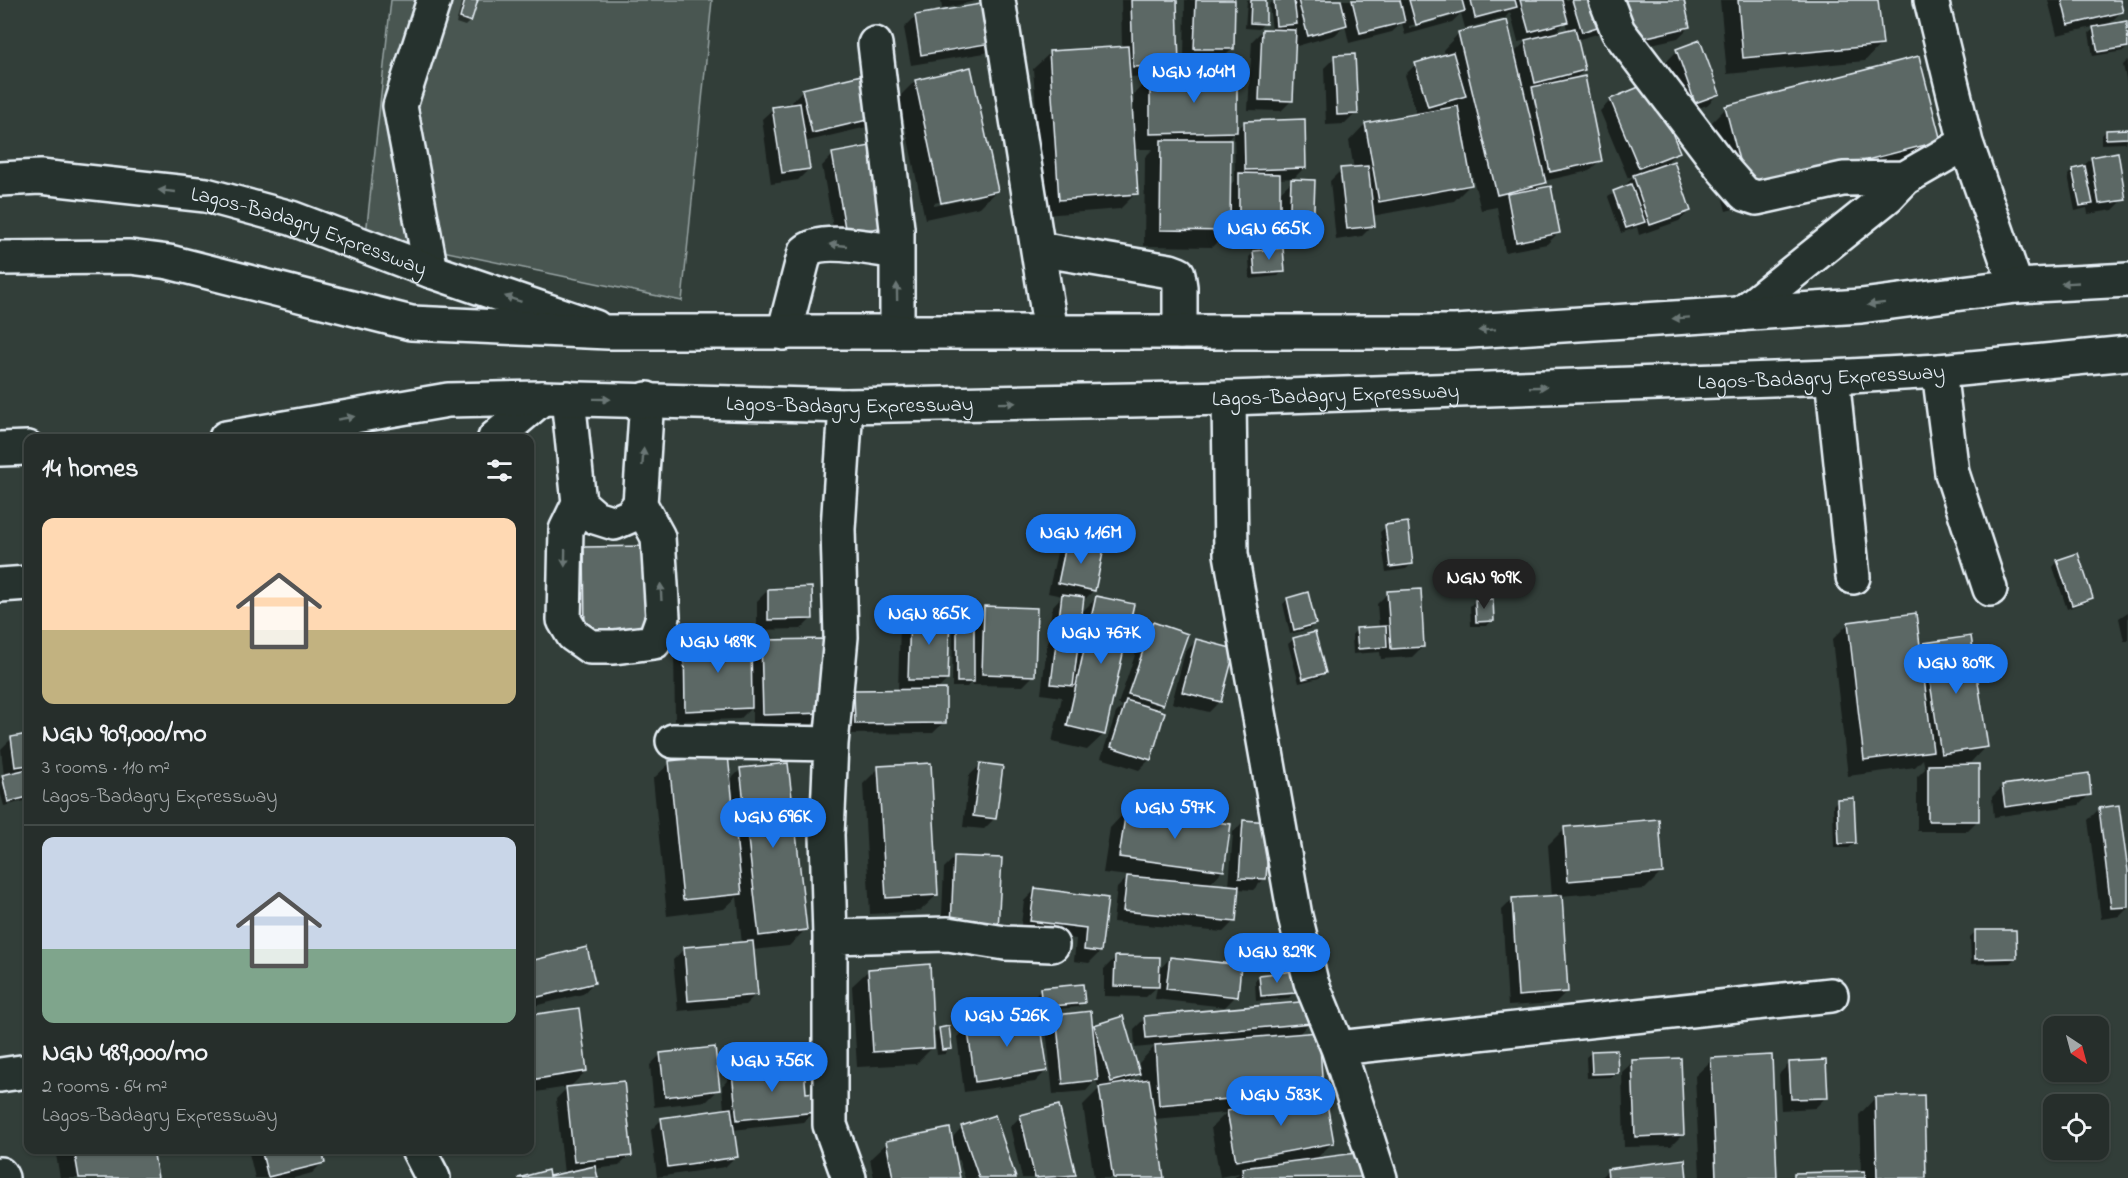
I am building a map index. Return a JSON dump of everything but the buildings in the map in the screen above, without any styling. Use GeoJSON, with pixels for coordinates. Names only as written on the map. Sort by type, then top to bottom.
{"type":"FeatureCollection","features":[{"type":"Feature","properties":{"kind":"main road"},"geometry":{"type":"LineString","coordinates":[[431,271],[400,106],[434,0]]}},
{"type":"Feature","properties":{"kind":"main road"},"geometry":{"type":"LineString","coordinates":[[998,0],[1052,332]]}},
{"type":"Feature","properties":{"kind":"main road"},"geometry":{"type":"LineString","coordinates":[[1606,0],[1618,31],[1723,169],[1745,194],[1757,198],[1843,179],[1905,178]]}},
{"type":"Feature","properties":{"kind":"main road"},"geometry":{"type":"LineString","coordinates":[[1930,0],[1966,143],[2016,286]]}},
{"type":"Feature","properties":{"kind":"main road"},"geometry":{"type":"LineString","coordinates":[[875,44],[892,184],[897,332]]}},
{"type":"Feature","properties":{"kind":"main road"},"geometry":{"type":"LineString","coordinates":[[1742,314],[1888,196],[1905,178],[1966,143]]}},
{"type":"Feature","properties":{"kind":"main road","name":"Lagos-Badagry Expressway"},"geometry":{"type":"LineString","coordinates":[[0,179],[40,177],[206,195],[291,218],[431,271],[608,332]]}},
{"type":"Feature","properties":{"kind":"main road"},"geometry":{"type":"LineString","coordinates":[[784,333],[805,252],[812,246],[829,244],[896,252]]}},
{"type":"Feature","properties":{"kind":"main road"},"geometry":{"type":"LineString","coordinates":[[1038,249],[1178,274],[1180,332]]}},
{"type":"Feature","properties":{"kind":"main road","name":"Lagos-Badagry Expressway"},"geometry":{"type":"LineString","coordinates":[[0,258],[130,258],[169,262],[411,323],[608,332],[1455,332],[1861,306],[2016,286],[2128,280]]}},
{"type":"Feature","properties":{"kind":"main road","name":"Lagos-Badagry Expressway"},"geometry":{"type":"LineString","coordinates":[[249,434],[448,400],[647,399],[846,406],[1229,398],[1832,377],[1939,371],[2128,353]]}},
{"type":"Feature","properties":{"kind":"main road"},"geometry":{"type":"LineString","coordinates":[[1939,371],[1952,473],[1990,589]]}},
{"type":"Feature","properties":{"kind":"main road"},"geometry":{"type":"LineString","coordinates":[[1832,377],[1853,577]]}},
{"type":"Feature","properties":{"kind":"main road"},"geometry":{"type":"LineString","coordinates":[[501,434],[555,398],[579,502],[595,517],[614,523],[630,516],[640,504]]}},
{"type":"Feature","properties":{"kind":"main road"},"geometry":{"type":"LineString","coordinates":[[1229,398],[1231,554],[1295,916],[1311,982],[1338,1048],[1380,1178]]}},
{"type":"Feature","properties":{"kind":"main road"},"geometry":{"type":"LineString","coordinates":[[579,502],[566,530],[564,620],[573,635],[590,647],[614,647],[654,642],[663,618],[658,537],[640,504],[647,399]]}},
{"type":"Feature","properties":{"kind":"main road"},"geometry":{"type":"LineString","coordinates":[[846,406],[838,529],[840,637],[831,744],[827,835],[830,937],[830,1125],[849,1178]]}},
{"type":"Feature","properties":{"kind":"main road"},"geometry":{"type":"LineString","coordinates":[[0,449],[24,448]]}},
{"type":"Feature","properties":{"kind":"main road"},"geometry":{"type":"LineString","coordinates":[[0,585],[24,583]]}},
{"type":"Feature","properties":{"kind":"main road"},"geometry":{"type":"LineString","coordinates":[[673,741],[831,744]]}},
{"type":"Feature","properties":{"kind":"main road"},"geometry":{"type":"LineString","coordinates":[[830,937],[948,934],[1005,943],[1052,945]]}},
{"type":"Feature","properties":{"kind":"main road"},"geometry":{"type":"LineString","coordinates":[[1338,1048],[1591,1023],[1831,995]]}},
{"type":"Feature","properties":{"kind":"main road"},"geometry":{"type":"LineString","coordinates":[[0,1075],[24,1072]]}},
{"type":"Feature","properties":{"kind":"main road"},"geometry":{"type":"LineString","coordinates":[[421,1154],[433,1178]]}},
{"type":"Feature","properties":{"kind":"shaded area"},"geometry":{"type":"Polygon","coordinates":[[[391,0],[712,0],[682,301],[366,235],[391,0]]]}}]}
